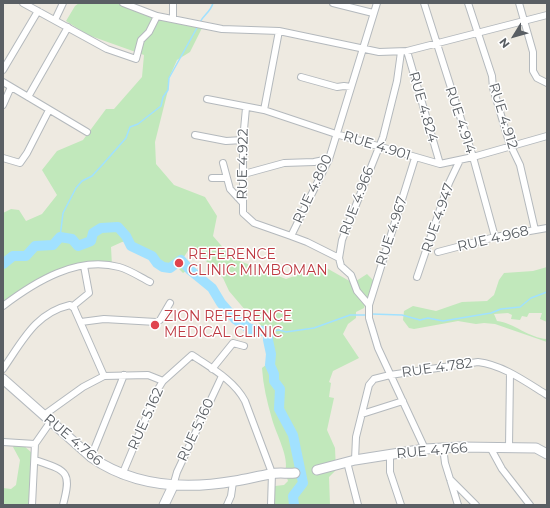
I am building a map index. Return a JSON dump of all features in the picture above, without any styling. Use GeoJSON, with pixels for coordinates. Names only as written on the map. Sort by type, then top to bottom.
{"type":"FeatureCollection","features":[{"type":"Feature","properties":{"kind":"street"},"geometry":{"type":"LineString","coordinates":[[23,3],[108,49],[136,59],[141,40],[149,32],[157,16]]}},
{"type":"Feature","properties":{"kind":"street"},"geometry":{"type":"LineString","coordinates":[[55,20],[63,3]]}},
{"type":"Feature","properties":{"kind":"street"},"geometry":{"type":"LineString","coordinates":[[122,3],[157,16],[222,29],[278,31],[378,52],[404,51],[547,15]]}},
{"type":"Feature","properties":{"kind":"street"},"geometry":{"type":"LineString","coordinates":[[173,3],[173,18]]}},
{"type":"Feature","properties":{"kind":"street"},"geometry":{"type":"LineString","coordinates":[[333,3],[373,13]]}},
{"type":"Feature","properties":{"kind":"street","name":"RUE 4.800"},"geometry":{"type":"LineString","coordinates":[[377,3],[329,159],[291,236],[307,242],[339,258],[341,266],[351,275],[357,291],[369,311],[378,348],[425,449]]}},
{"type":"Feature","properties":{"kind":"street","name":"RUE 4.914"},"geometry":{"type":"LineString","coordinates":[[424,3],[452,95],[473,157],[495,237]]}},
{"type":"Feature","properties":{"kind":"street","name":"RUE 4.912"},"geometry":{"type":"LineString","coordinates":[[468,3],[492,76],[493,88],[510,146],[520,165],[535,230]]}},
{"type":"Feature","properties":{"kind":"street"},"geometry":{"type":"LineString","coordinates":[[519,3],[534,52],[533,71],[536,78],[547,83]]}},
{"type":"Feature","properties":{"kind":"street"},"geometry":{"type":"LineString","coordinates":[[3,70],[38,11]]}},
{"type":"Feature","properties":{"kind":"street"},"geometry":{"type":"LineString","coordinates":[[28,97],[68,27]]}},
{"type":"Feature","properties":{"kind":"street"},"geometry":{"type":"LineString","coordinates":[[264,110],[278,31]]}},
{"type":"Feature","properties":{"kind":"street","name":"RUE 4.966"},"geometry":{"type":"LineString","coordinates":[[339,258],[342,240],[378,145],[383,137],[404,51]]}},
{"type":"Feature","properties":{"kind":"street","name":"RUE 4.824"},"geometry":{"type":"LineString","coordinates":[[404,51],[440,164]]}},
{"type":"Feature","properties":{"kind":"street"},"geometry":{"type":"LineString","coordinates":[[300,77],[337,88],[344,86],[351,87]]}},
{"type":"Feature","properties":{"kind":"street"},"geometry":{"type":"LineString","coordinates":[[3,82],[87,132]]}},
{"type":"Feature","properties":{"kind":"street"},"geometry":{"type":"LineString","coordinates":[[3,106],[12,87]]}},
{"type":"Feature","properties":{"kind":"street","name":"RUE 4.901"},"geometry":{"type":"LineString","coordinates":[[207,100],[264,110],[336,134],[440,164],[473,157],[547,136]]}},
{"type":"Feature","properties":{"kind":"street","name":"RUE 4.922"},"geometry":{"type":"LineString","coordinates":[[246,108],[243,140],[244,174],[242,202],[244,213],[248,219],[254,223],[291,236]]}},
{"type":"Feature","properties":{"kind":"street"},"geometry":{"type":"LineString","coordinates":[[3,159],[20,163],[27,153],[49,110]]}},
{"type":"Feature","properties":{"kind":"street"},"geometry":{"type":"LineString","coordinates":[[195,135],[226,141],[243,140]]}},
{"type":"Feature","properties":{"kind":"street","name":"RUE 4.967"},"geometry":{"type":"LineString","coordinates":[[369,311],[415,158]]}},
{"type":"Feature","properties":{"kind":"street"},"geometry":{"type":"LineString","coordinates":[[244,174],[284,163],[314,162],[329,159]]}},
{"type":"Feature","properties":{"kind":"street","name":"RUE 4.947"},"geometry":{"type":"LineString","coordinates":[[418,277],[449,183],[460,160]]}},
{"type":"Feature","properties":{"kind":"street"},"geometry":{"type":"LineString","coordinates":[[223,163],[230,189],[242,202]]}},
{"type":"Feature","properties":{"kind":"street"},"geometry":{"type":"LineString","coordinates":[[212,178],[226,178]]}},
{"type":"Feature","properties":{"kind":"street","name":"RUE 4.968"},"geometry":{"type":"LineString","coordinates":[[438,252],[495,237],[547,228]]}},
{"type":"Feature","properties":{"kind":"street"},"geometry":{"type":"LineString","coordinates":[[3,306],[46,279],[75,266],[90,264],[112,266],[128,270],[150,282]]}},
{"type":"Feature","properties":{"kind":"street"},"geometry":{"type":"LineString","coordinates":[[3,369],[30,328],[38,320],[68,305],[73,306],[89,293],[84,266]]}},
{"type":"Feature","properties":{"kind":"street"},"geometry":{"type":"LineString","coordinates":[[81,322],[104,320],[156,322],[160,320],[170,303]]}},
{"type":"Feature","properties":{"kind":"street"},"geometry":{"type":"LineString","coordinates":[[73,306],[104,376]]}},
{"type":"Feature","properties":{"kind":"street"},"geometry":{"type":"LineString","coordinates":[[212,369],[229,346],[237,343],[244,346]]}},
{"type":"Feature","properties":{"kind":"street","name":"RUE 5.162"},"geometry":{"type":"LineString","coordinates":[[122,475],[163,381],[192,354],[222,376],[241,394],[272,473]]}},
{"type":"Feature","properties":{"kind":"street","name":"RUE 4.782"},"geometry":{"type":"LineString","coordinates":[[362,414],[371,382],[374,379],[390,374],[478,362],[488,363],[510,373],[547,395]]}},
{"type":"Feature","properties":{"kind":"street"},"geometry":{"type":"LineString","coordinates":[[509,447],[510,373]]}},
{"type":"Feature","properties":{"kind":"street"},"geometry":{"type":"LineString","coordinates":[[91,457],[124,375]]}},
{"type":"Feature","properties":{"kind":"street"},"geometry":{"type":"LineString","coordinates":[[44,415],[83,387],[104,376],[148,375],[163,381]]}},
{"type":"Feature","properties":{"kind":"street","name":"RUE 5.160"},"geometry":{"type":"LineString","coordinates":[[173,486],[177,472],[222,376]]}},
{"type":"Feature","properties":{"kind":"street","name":"RUE 4.766"},"geometry":{"type":"LineString","coordinates":[[3,380],[91,457],[107,468],[122,475],[141,481],[173,486],[233,482],[272,473],[295,473]]}},
{"type":"Feature","properties":{"kind":"street"},"geometry":{"type":"LineString","coordinates":[[358,505],[351,461],[362,414],[403,401]]}},
{"type":"Feature","properties":{"kind":"street"},"geometry":{"type":"LineString","coordinates":[[32,505],[35,444],[51,421]]}},
{"type":"Feature","properties":{"kind":"street"},"geometry":{"type":"LineString","coordinates":[[3,442],[35,444]]}},
{"type":"Feature","properties":{"kind":"street"},"geometry":{"type":"LineString","coordinates":[[443,447],[450,479],[458,505]]}},
{"type":"Feature","properties":{"kind":"street","name":"RUE 4.766"},"geometry":{"type":"LineString","coordinates":[[317,470],[351,461],[443,447],[536,448],[547,454]]}},
{"type":"Feature","properties":{"kind":"street"},"geometry":{"type":"LineString","coordinates":[[490,447],[502,468],[530,505]]}},
{"type":"Feature","properties":{"kind":"street"},"geometry":{"type":"LineString","coordinates":[[390,454],[390,472],[401,505]]}},
{"type":"Feature","properties":{"kind":"street"},"geometry":{"type":"LineString","coordinates":[[35,460],[61,470],[66,475],[68,484],[63,505]]}},
{"type":"Feature","properties":{"kind":"street"},"geometry":{"type":"LineString","coordinates":[[271,505],[272,473]]}},
{"type":"Feature","properties":{"kind":"street"},"geometry":{"type":"LineString","coordinates":[[450,479],[476,505]]}},
{"type":"Feature","properties":{"kind":"street"},"geometry":{"type":"LineString","coordinates":[[227,505],[231,496],[233,482]]}},
{"type":"Feature","properties":{"kind":"street"},"geometry":{"type":"LineString","coordinates":[[164,505],[173,486]]}},
{"type":"Feature","properties":{"kind":"green space"},"geometry":{"type":"Polygon","coordinates":[[[79,3],[127,3],[178,20],[204,24],[190,52],[177,60],[169,78],[168,90],[155,142],[156,164],[174,185],[205,197],[217,216],[213,236],[232,258],[286,279],[323,266],[353,283],[367,274],[374,281],[364,308],[356,312],[356,318],[348,324],[343,334],[359,358],[333,371],[329,382],[331,383],[329,397],[334,398],[327,430],[335,448],[336,470],[329,477],[330,505],[274,505],[275,486],[284,485],[288,481],[285,472],[286,460],[272,419],[263,381],[262,368],[270,360],[268,332],[246,311],[229,291],[223,278],[191,246],[182,260],[189,269],[183,273],[175,265],[167,268],[159,265],[151,255],[136,248],[129,241],[122,242],[111,247],[112,266],[90,264],[61,272],[3,306],[3,213],[11,209],[19,210],[26,221],[42,214],[57,195],[42,170],[57,151],[83,140],[106,109],[114,109],[142,77],[144,55],[88,35],[66,21],[75,6],[79,3]]]}},
{"type":"Feature","properties":{"kind":"green space"},"geometry":{"type":"Polygon","coordinates":[[[547,267],[547,322],[540,319],[542,313],[529,313],[527,317],[522,316],[520,320],[511,319],[512,315],[508,313],[494,314],[497,321],[503,322],[534,336],[547,339],[547,342],[495,324],[476,324],[458,321],[414,329],[409,328],[403,320],[404,311],[413,306],[436,311],[462,302],[487,301],[494,295],[499,280],[504,273],[533,271],[547,267]]]}},
{"type":"Feature","properties":{"kind":"green space"},"geometry":{"type":"Polygon","coordinates":[[[16,443],[23,445],[32,453],[31,505],[3,505],[3,488],[11,489],[16,485],[20,460],[13,447],[16,443]]]}},
{"type":"Feature","properties":{"kind":"waterway"},"geometry":{"type":"LineString","coordinates":[[200,22],[213,3]]}},
{"type":"Feature","properties":{"kind":"waterway"},"geometry":{"type":"LineString","coordinates":[[60,237],[63,213],[76,188],[82,181],[92,176],[104,163],[126,138],[130,127],[138,124],[161,106],[163,97],[168,90],[169,78],[198,26]]}},
{"type":"Feature","properties":{"kind":"waterway"},"geometry":{"type":"LineString","coordinates":[[3,264],[13,256],[26,256],[35,246],[53,245],[60,237],[72,239],[78,246],[91,241],[93,233],[101,228],[118,227],[126,236],[131,246],[152,256],[157,263],[163,267],[170,268],[181,260],[190,270],[212,288],[221,303],[235,319],[250,329],[268,332],[271,354],[270,365],[274,374],[274,381],[280,389],[279,409],[293,435],[303,483],[293,496],[294,505]]}},
{"type":"Feature","properties":{"kind":"waterway"},"geometry":{"type":"LineString","coordinates":[[371,314],[402,315],[420,320],[428,318],[443,321],[491,313],[501,309],[520,307],[531,298],[547,292]]}},
{"type":"Feature","properties":{"kind":"waterway"},"geometry":{"type":"LineString","coordinates":[[268,332],[279,330],[286,332],[314,328],[350,315],[367,315]]}},
{"type":"Feature","properties":{"kind":"place","name":"REFERENCE CLINIC MIMBOMAN"},"geometry":{"type":"Point","coordinates":[179,263]}},
{"type":"Feature","properties":{"kind":"place","name":"ZION REFERENCE MEDICAL CLINIC"},"geometry":{"type":"Point","coordinates":[155,325]}}]}
